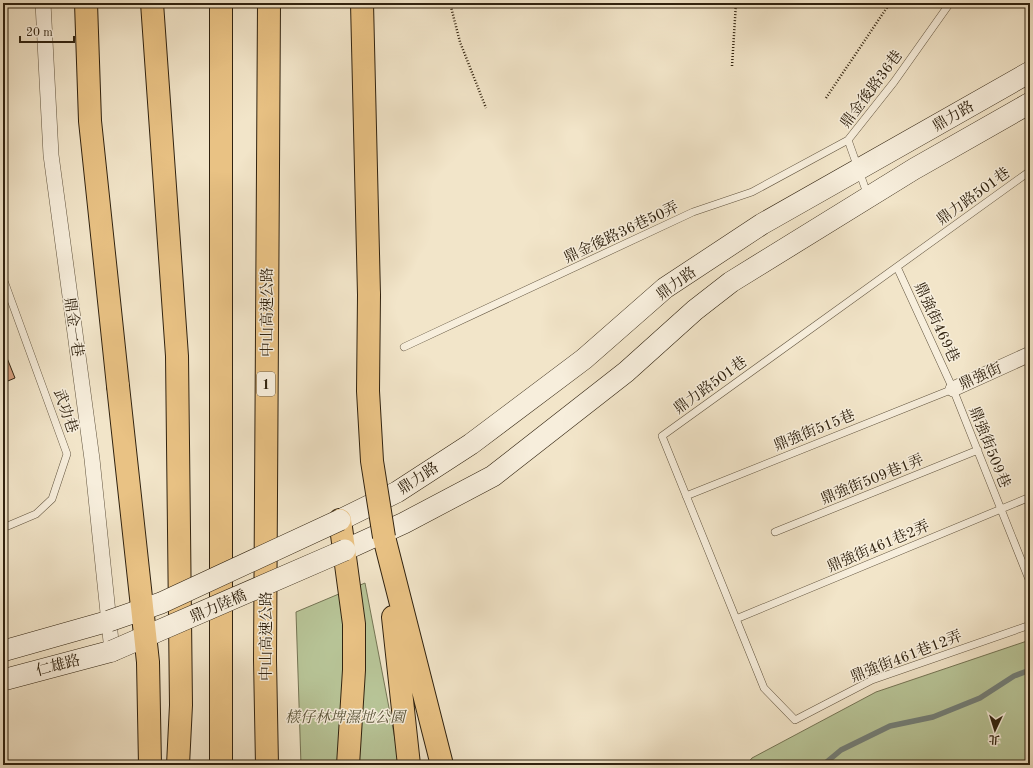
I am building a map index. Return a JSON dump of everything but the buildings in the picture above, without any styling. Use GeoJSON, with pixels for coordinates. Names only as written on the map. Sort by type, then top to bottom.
{"type":"FeatureCollection","features":[{"type":"Feature","properties":{"kind":"highway"},"geometry":{"type":"LineString","coordinates":[[86,3],[90,121],[148,662],[150,765]]}},
{"type":"Feature","properties":{"kind":"highway"},"geometry":{"type":"LineString","coordinates":[[152,3],[177,356],[181,706],[178,765]]}},
{"type":"Feature","properties":{"kind":"highway"},"geometry":{"type":"LineString","coordinates":[[221,3],[221,765]]}},
{"type":"Feature","properties":{"kind":"highway","name":"中山高速公路"},"geometry":{"type":"LineString","coordinates":[[267,765],[265,645],[269,3]]}},
{"type":"Feature","properties":{"kind":"highway"},"geometry":{"type":"LineString","coordinates":[[362,3],[369,295],[368,391],[372,461],[384,536],[409,765]]}},
{"type":"Feature","properties":{"kind":"highway"},"geometry":{"type":"LineString","coordinates":[[340,520],[354,624],[354,670],[348,765]]}},
{"type":"Feature","properties":{"kind":"highway"},"geometry":{"type":"LineString","coordinates":[[384,536],[442,765]]}},
{"type":"Feature","properties":{"kind":"street","name":"鼎金一巷"},"geometry":{"type":"LineString","coordinates":[[43,3],[51,155],[92,459],[112,650]]}},
{"type":"Feature","properties":{"kind":"street","name":"鼎力路"},"geometry":{"type":"LineString","coordinates":[[340,520],[397,492],[471,444],[584,359],[665,288],[762,224],[1030,72]]}},
{"type":"Feature","properties":{"kind":"street","name":"鼎力路"},"geometry":{"type":"LineString","coordinates":[[345,550],[404,523],[493,476],[626,372],[695,310],[731,282],[868,197],[1030,103]]}},
{"type":"Feature","properties":{"kind":"street","name":"鼎強街"},"geometry":{"type":"LineString","coordinates":[[953,389],[1030,354]]}},
{"type":"Feature","properties":{"kind":"street","name":"鼎力陸橋"},"geometry":{"type":"LineString","coordinates":[[109,621],[161,603],[340,520]]}},
{"type":"Feature","properties":{"kind":"street","name":"鼎力陸橋"},"geometry":{"type":"LineString","coordinates":[[112,650],[345,550]]}},
{"type":"Feature","properties":{"kind":"street","name":"仁雄路"},"geometry":{"type":"LineString","coordinates":[[3,651],[109,621]]}},
{"type":"Feature","properties":{"kind":"street","name":"仁雄路"},"geometry":{"type":"LineString","coordinates":[[3,680],[112,650]]}},
{"type":"Feature","properties":{"kind":"lane","name":"鼎金後路36巷"},"geometry":{"type":"LineString","coordinates":[[868,197],[848,140],[894,82],[950,3]]}},
{"type":"Feature","properties":{"kind":"lane","name":"鼎金後路36巷50弄"},"geometry":{"type":"LineString","coordinates":[[404,347],[693,212],[752,192],[848,140]]}},
{"type":"Feature","properties":{"kind":"lane","name":"鼎力路501巷"},"geometry":{"type":"LineString","coordinates":[[794,720],[764,688],[662,436],[1030,171]]}},
{"type":"Feature","properties":{"kind":"lane","name":"鼎強街469巷"},"geometry":{"type":"LineString","coordinates":[[897,267],[953,389]]}},
{"type":"Feature","properties":{"kind":"lane","name":"武功巷"},"geometry":{"type":"LineString","coordinates":[[3,278],[40,375],[67,454],[52,499],[36,514],[3,528]]}},
{"type":"Feature","properties":{"kind":"lane","name":"鼎強街509巷"},"geometry":{"type":"LineString","coordinates":[[953,389],[1030,582]]}},
{"type":"Feature","properties":{"kind":"lane","name":"鼎強街515巷"},"geometry":{"type":"LineString","coordinates":[[686,496],[953,389]]}},
{"type":"Feature","properties":{"kind":"lane","name":"鼎強街509巷1弄"},"geometry":{"type":"LineString","coordinates":[[775,532],[978,450]]}},
{"type":"Feature","properties":{"kind":"lane","name":"鼎強街461巷2弄"},"geometry":{"type":"LineString","coordinates":[[736,619],[1030,497]]}},
{"type":"Feature","properties":{"kind":"lane","name":"鼎強街461巷12弄"},"geometry":{"type":"LineString","coordinates":[[794,720],[872,680],[1030,625]]}},
{"type":"Feature","properties":{"kind":"path"},"geometry":{"type":"LineString","coordinates":[[450,3],[460,42],[486,108]]}},
{"type":"Feature","properties":{"kind":"path"},"geometry":{"type":"LineString","coordinates":[[732,66],[736,3]]}},
{"type":"Feature","properties":{"kind":"path"},"geometry":{"type":"LineString","coordinates":[[826,98],[890,3]]}},
{"type":"Feature","properties":{"kind":"green space","name":"檨仔林埤濕地公園"},"geometry":{"type":"Polygon","coordinates":[[[365,583],[400,765],[301,765],[296,612],[365,583]]]}},
{"type":"Feature","properties":{"kind":"green space"},"geometry":{"type":"Polygon","coordinates":[[[1030,640],[1030,765],[746,765],[752,758],[876,692],[1030,640]]]}},
{"type":"Feature","properties":{"kind":"waterway"},"geometry":{"type":"LineString","coordinates":[[823,765],[841,750],[890,726],[933,717],[980,698],[1014,676],[1030,670]]}}]}
